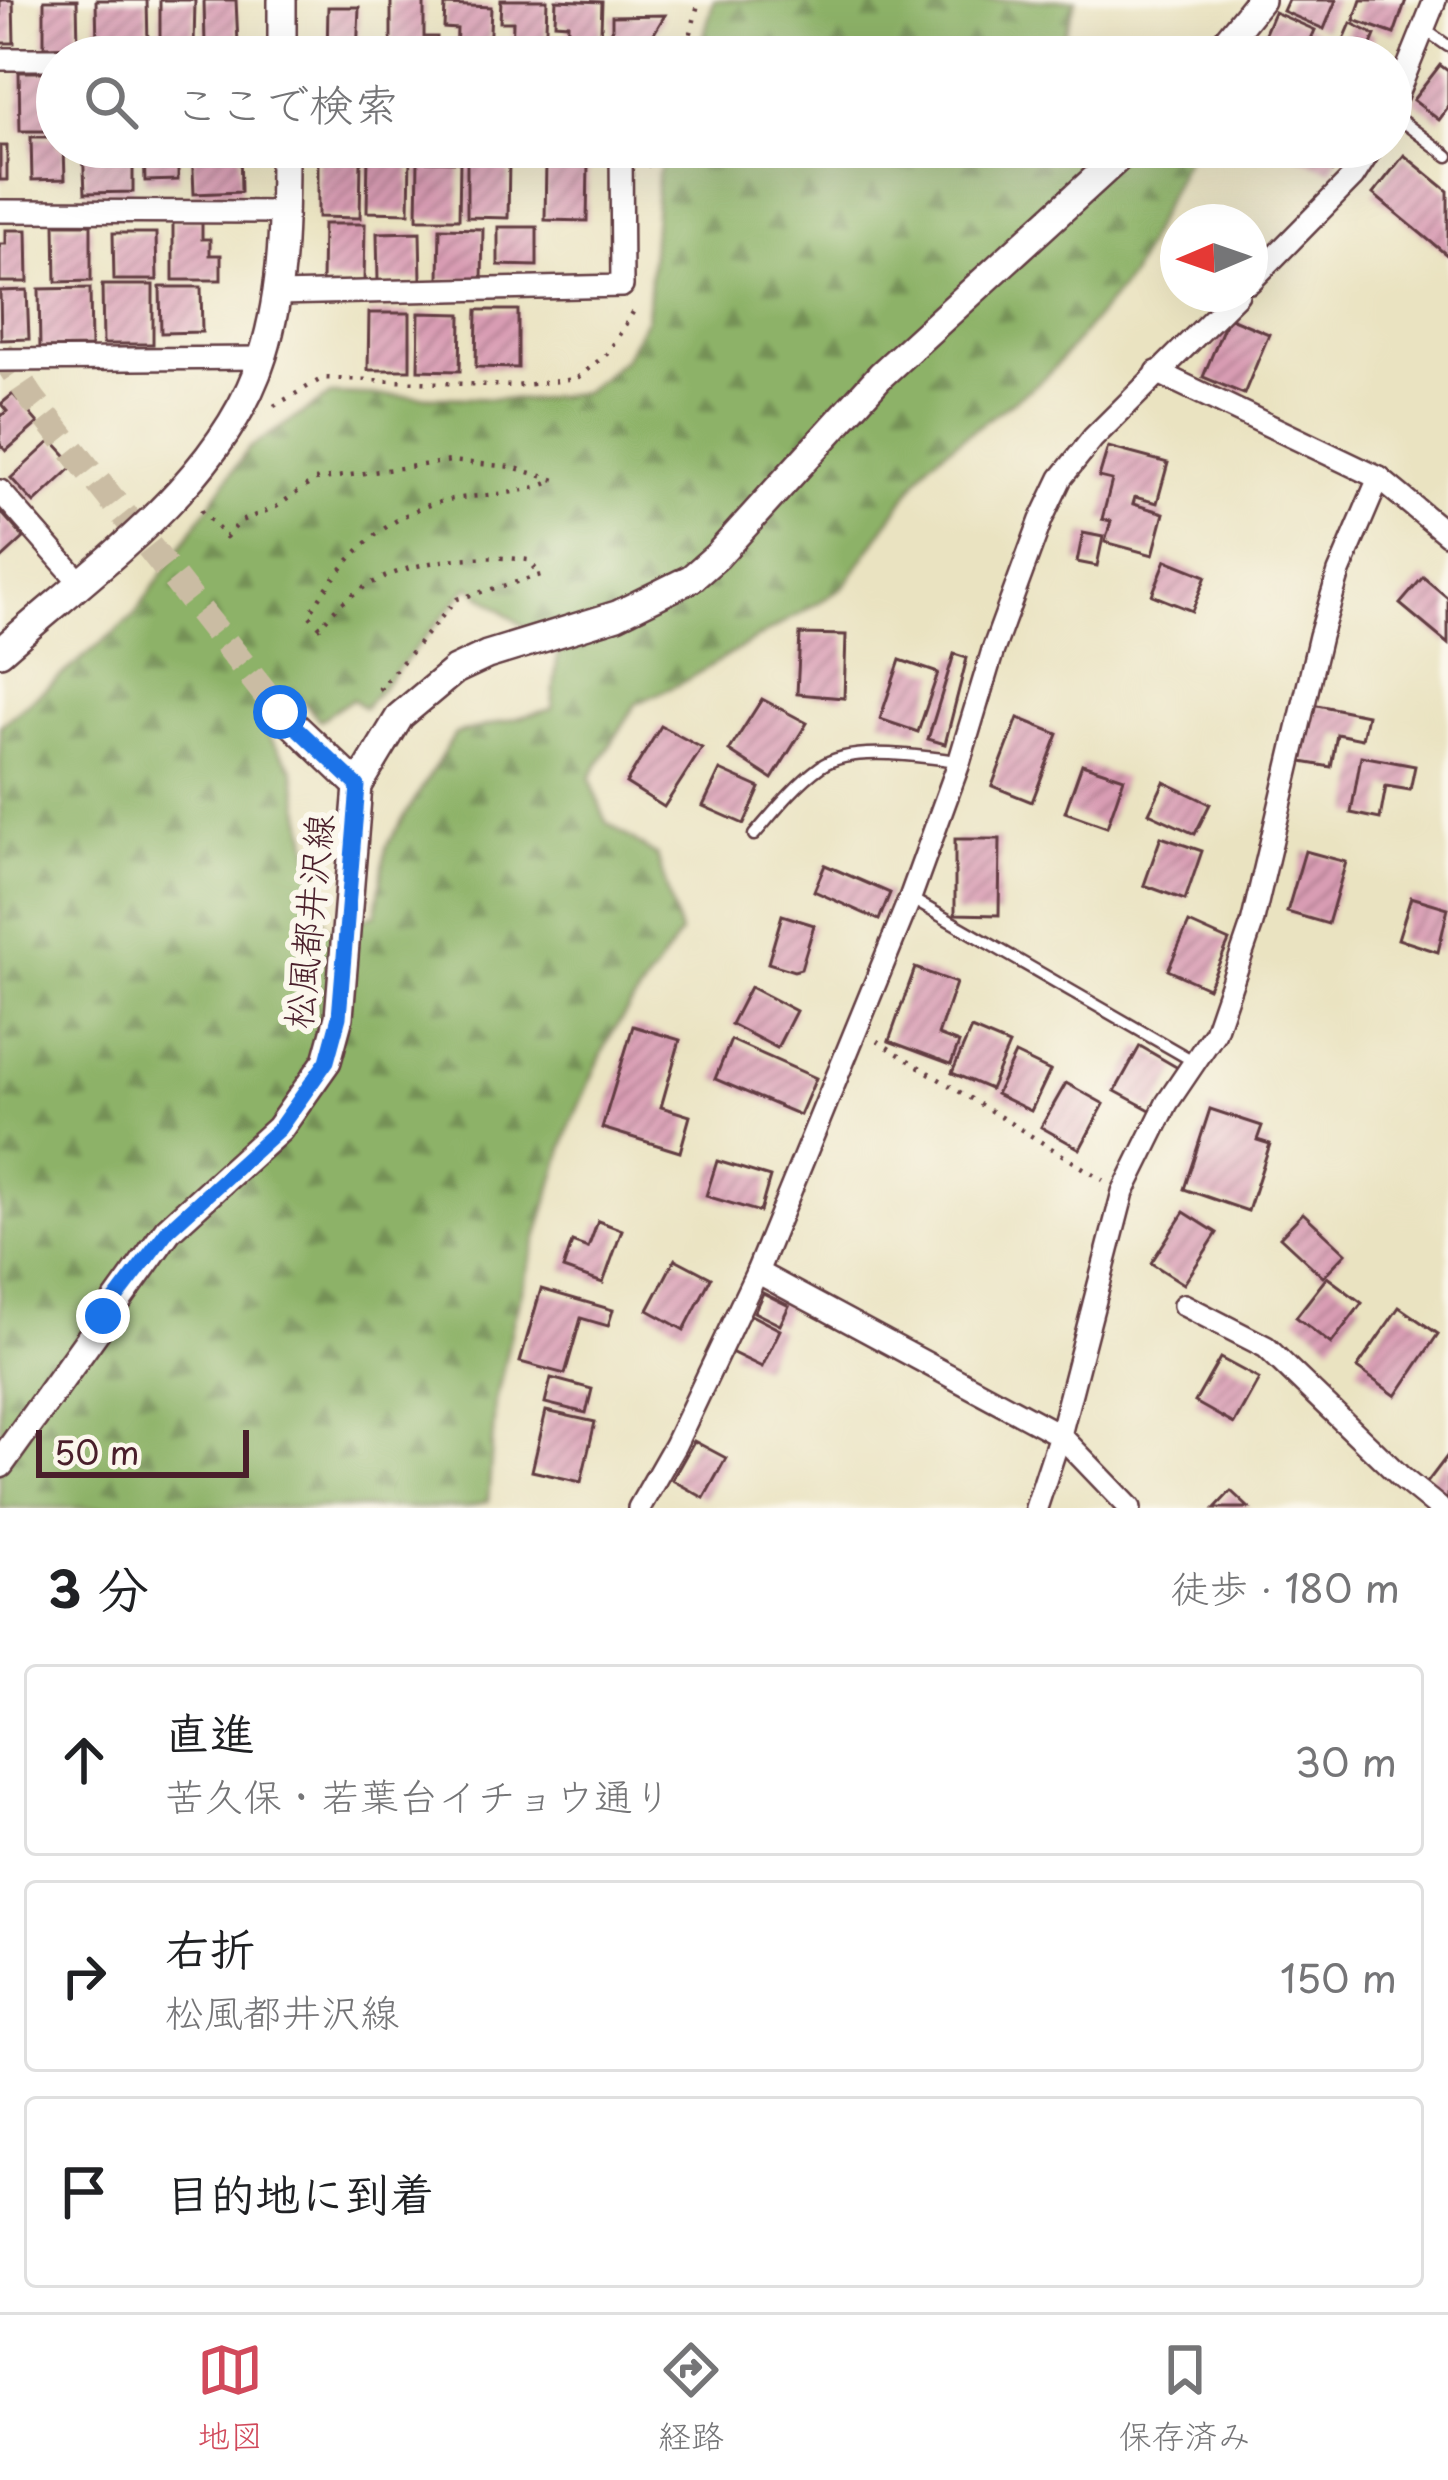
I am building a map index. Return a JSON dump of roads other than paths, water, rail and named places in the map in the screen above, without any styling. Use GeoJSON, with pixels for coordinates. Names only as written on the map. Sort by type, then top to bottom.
{"type":"FeatureCollection","features":[{"type":"Feature","properties":{"kind":"street"},"geometry":{"type":"LineString","coordinates":[[282,0],[282,36]]}},
{"type":"Feature","properties":{"kind":"street"},"geometry":{"type":"LineString","coordinates":[[1231,36],[1260,0]]}},
{"type":"Feature","properties":{"kind":"street"},"geometry":{"type":"LineString","coordinates":[[1412,59],[1435,0]]}},
{"type":"Feature","properties":{"kind":"street"},"geometry":{"type":"LineString","coordinates":[[0,59],[36,59]]}},
{"type":"Feature","properties":{"kind":"street"},"geometry":{"type":"LineString","coordinates":[[0,652],[183,488],[248,394],[263,358],[278,294],[284,168]]}},
{"type":"Feature","properties":{"kind":"street"},"geometry":{"type":"LineString","coordinates":[[278,294],[622,286],[621,168]]}},
{"type":"Feature","properties":{"kind":"street","name":"松風都井沢線"},"geometry":{"type":"LineString","coordinates":[[0,1464],[168,1230],[279,1129],[327,1061],[341,996],[358,786],[400,716],[454,670],[616,615],[692,578],[880,375],[1107,168]]}},
{"type":"Feature","properties":{"kind":"street"},"geometry":{"type":"LineString","coordinates":[[1268,264],[1359,168]]}},
{"type":"Feature","properties":{"kind":"street"},"geometry":{"type":"LineString","coordinates":[[0,211],[284,212]]}},
{"type":"Feature","properties":{"kind":"street"},"geometry":{"type":"LineString","coordinates":[[639,1508],[675,1445],[757,1272],[910,898],[992,650],[1061,478],[1093,438],[1219,312]]}},
{"type":"Feature","properties":{"kind":"street"},"geometry":{"type":"LineString","coordinates":[[0,360],[263,358]]}},
{"type":"Feature","properties":{"kind":"street"},"geometry":{"type":"LineString","coordinates":[[1156,372],[1379,478],[1448,535]]}},
{"type":"Feature","properties":{"kind":"street"},"geometry":{"type":"LineString","coordinates":[[1036,1508],[1060,1435],[1123,1192],[1167,1103],[1215,1032],[1252,924],[1320,636],[1339,572],[1379,478]]}},
{"type":"Feature","properties":{"kind":"street"},"geometry":{"type":"LineString","coordinates":[[0,491],[79,581]]}},
{"type":"Feature","properties":{"kind":"street"},"geometry":{"type":"LineString","coordinates":[[280,712],[358,786]]}},
{"type":"Feature","properties":{"kind":"street"},"geometry":{"type":"LineString","coordinates":[[757,1272],[1060,1435],[1130,1508]]}},
{"type":"Feature","properties":{"kind":"street"},"geometry":{"type":"LineString","coordinates":[[1184,1305],[1267,1347],[1439,1508]]}},
{"type":"Feature","properties":{"kind":"lane"},"geometry":{"type":"LineString","coordinates":[[1424,29],[1448,46]]}},
{"type":"Feature","properties":{"kind":"lane"},"geometry":{"type":"LineString","coordinates":[[1412,128],[1448,156]]}},
{"type":"Feature","properties":{"kind":"lane"},"geometry":{"type":"LineString","coordinates":[[754,835],[822,765],[839,758],[911,756],[959,761]]}},
{"type":"Feature","properties":{"kind":"lane"},"geometry":{"type":"LineString","coordinates":[[910,898],[1195,1062]]}},
{"type":"Feature","properties":{"kind":"tunnel"},"geometry":{"type":"LineString","coordinates":[[0,351],[33,400],[280,712]]}}]}
